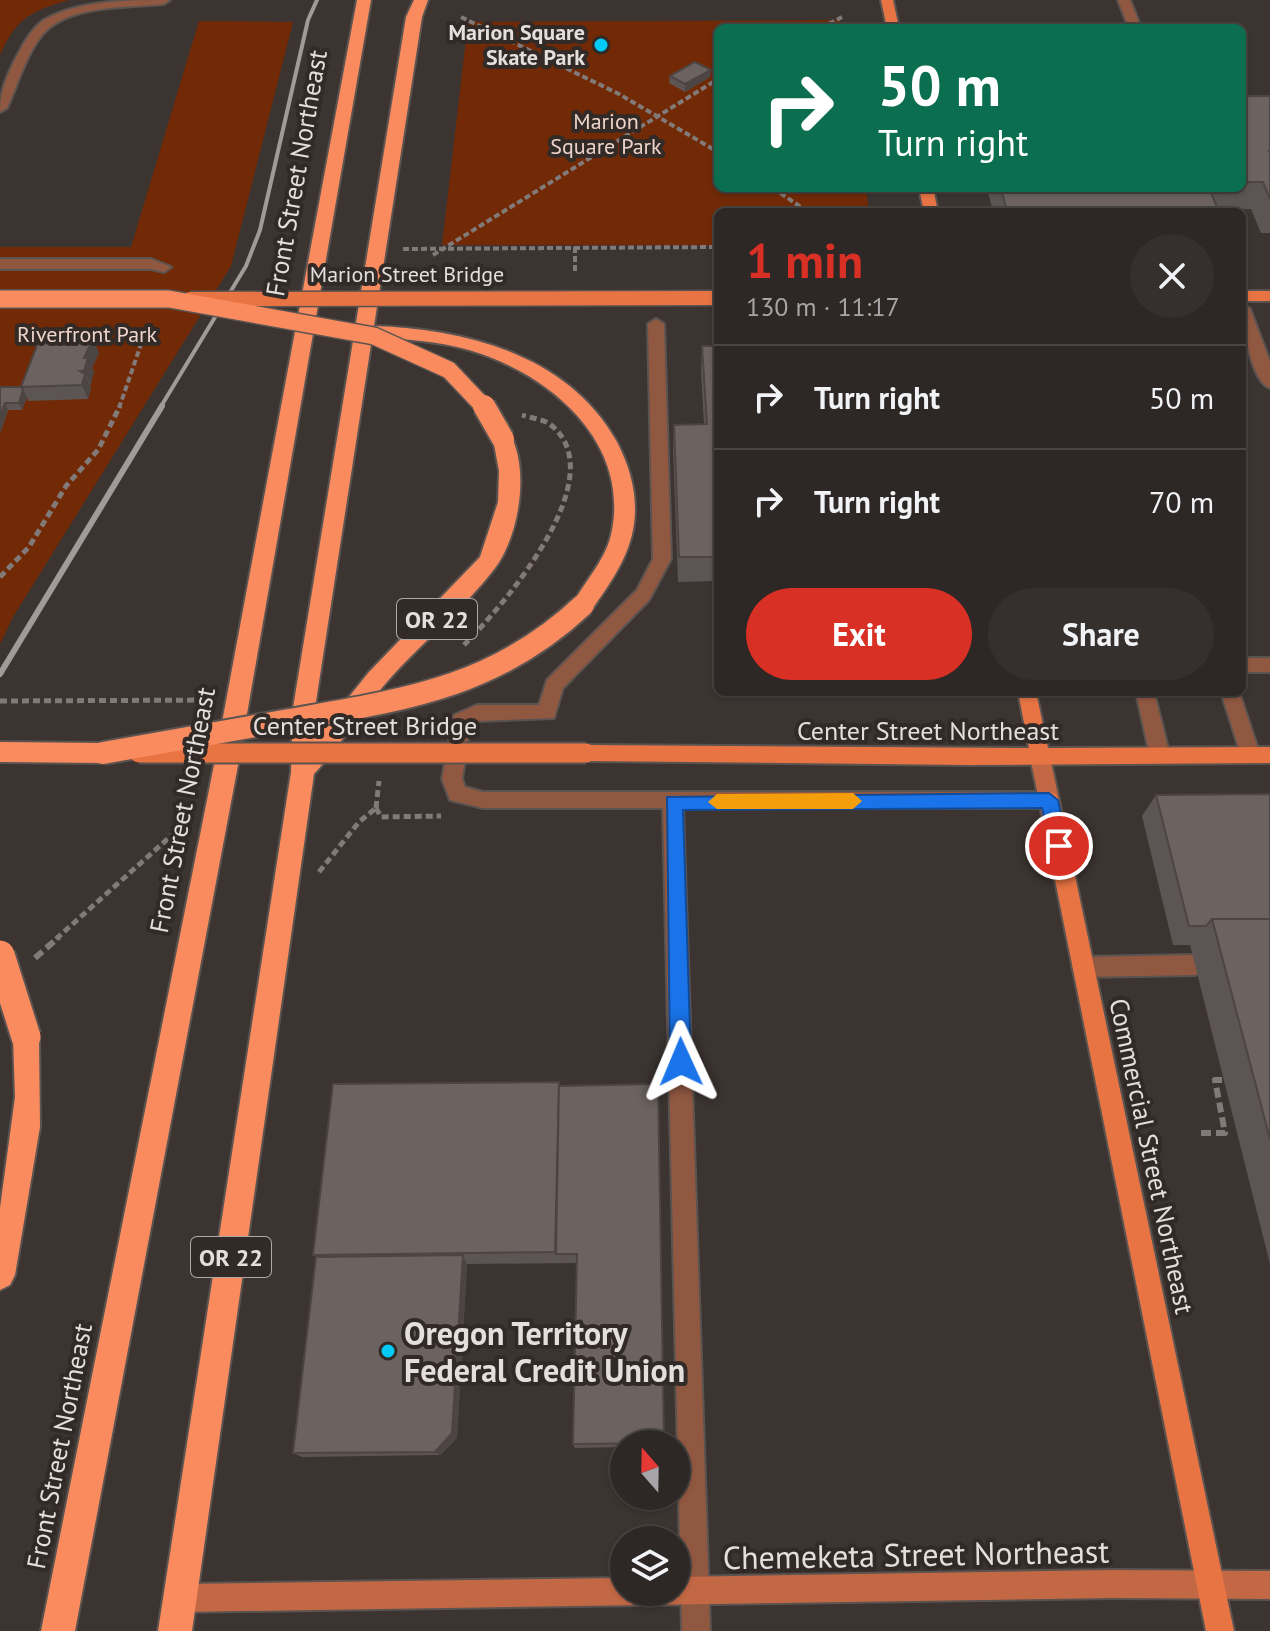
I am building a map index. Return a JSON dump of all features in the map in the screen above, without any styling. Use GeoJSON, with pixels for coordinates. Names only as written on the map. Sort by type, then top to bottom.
{"type":"FeatureCollection","features":[{"type":"Feature","properties":{"kind":"highway","name":"Front Street Northeast"},"geometry":{"type":"LineString","coordinates":[[58,1631],[227,760],[364,0]]}},
{"type":"Feature","properties":{"kind":"highway"},"geometry":{"type":"LineString","coordinates":[[303,772],[304,708],[414,17],[421,0]]}},
{"type":"Feature","properties":{"kind":"highway","name":"Marion Street Bridge"},"geometry":{"type":"LineString","coordinates":[[0,299],[169,299]]}},
{"type":"Feature","properties":{"kind":"highway","name":"OR 22"},"geometry":{"type":"LineString","coordinates":[[169,299],[339,328],[401,345],[429,358],[463,383],[491,415],[503,439],[511,478],[510,499],[499,541],[488,562],[377,678],[303,772],[175,1631]]}},
{"type":"Feature","properties":{"kind":"highway"},"geometry":{"type":"LineString","coordinates":[[103,753],[431,692],[498,668],[554,633],[583,605],[610,569],[626,520],[624,482],[619,463],[588,413],[540,373],[501,354],[434,336],[364,332]]}},
{"type":"Feature","properties":{"kind":"highway","name":"Center Street Bridge"},"geometry":{"type":"LineString","coordinates":[[0,752],[103,753]]}},
{"type":"Feature","properties":{"kind":"highway"},"geometry":{"type":"LineString","coordinates":[[0,955],[26,1037],[31,1082],[23,1161],[0,1275]]}},
{"type":"Feature","properties":{"kind":"main road"},"geometry":{"type":"LineString","coordinates":[[887,0],[892,24]]}},
{"type":"Feature","properties":{"kind":"main road"},"geometry":{"type":"LineString","coordinates":[[1246,296],[1270,296]]}},
{"type":"Feature","properties":{"kind":"main road","name":"Marion Street Bridge"},"geometry":{"type":"LineString","coordinates":[[169,299],[714,298]]}},
{"type":"Feature","properties":{"kind":"main road","name":"Commercial Street Northeast"},"geometry":{"type":"LineString","coordinates":[[1028,696],[1040,757]]}},
{"type":"Feature","properties":{"kind":"main road","name":"Center Street Bridge"},"geometry":{"type":"LineString","coordinates":[[103,753],[586,753]]}},
{"type":"Feature","properties":{"kind":"main road","name":"Center Street Northeast"},"geometry":{"type":"LineString","coordinates":[[586,753],[1040,757],[1260,755]]}},
{"type":"Feature","properties":{"kind":"main road","name":"Commercial Street Northeast"},"geometry":{"type":"LineString","coordinates":[[1049,800],[1220,1631]]}},
{"type":"Feature","properties":{"kind":"street"},"geometry":{"type":"LineString","coordinates":[[0,108],[37,33],[51,21],[71,13],[164,0]]}},
{"type":"Feature","properties":{"kind":"street"},"geometry":{"type":"LineString","coordinates":[[1124,0],[1133,24]]}},
{"type":"Feature","properties":{"kind":"street"},"geometry":{"type":"LineString","coordinates":[[0,264],[151,264],[164,267]]}},
{"type":"Feature","properties":{"kind":"street"},"geometry":{"type":"LineString","coordinates":[[656,324],[662,559],[656,575],[643,595],[554,685],[547,713],[477,713],[461,721],[452,779],[457,794],[483,800],[673,802],[1049,800]]}},
{"type":"Feature","properties":{"kind":"street"},"geometry":{"type":"LineString","coordinates":[[1248,340],[1270,383]]}},
{"type":"Feature","properties":{"kind":"street"},"geometry":{"type":"LineString","coordinates":[[1246,665],[1270,665]]}},
{"type":"Feature","properties":{"kind":"street"},"geometry":{"type":"LineString","coordinates":[[1146,696],[1160,756]]}},
{"type":"Feature","properties":{"kind":"street"},"geometry":{"type":"LineString","coordinates":[[1232,696],[1260,755]]}},
{"type":"Feature","properties":{"kind":"street","name":"Commercial Street Northeast"},"geometry":{"type":"LineString","coordinates":[[1040,757],[1049,800]]}},
{"type":"Feature","properties":{"kind":"street"},"geometry":{"type":"LineString","coordinates":[[673,802],[696,1631]]}},
{"type":"Feature","properties":{"kind":"street"},"geometry":{"type":"LineString","coordinates":[[1083,967],[1195,965]]}},
{"type":"Feature","properties":{"kind":"street","name":"Chemeketa Street Northeast"},"geometry":{"type":"LineString","coordinates":[[180,1598],[695,1593],[1112,1584],[1270,1585]]}},
{"type":"Feature","properties":{"kind":"path"},"geometry":{"type":"LineString","coordinates":[[461,17],[657,115],[714,150]]}},
{"type":"Feature","properties":{"kind":"path"},"geometry":{"type":"LineString","coordinates":[[829,24],[842,17]]}},
{"type":"Feature","properties":{"kind":"path"},"geometry":{"type":"LineString","coordinates":[[433,255],[714,81]]}},
{"type":"Feature","properties":{"kind":"path"},"geometry":{"type":"LineString","coordinates":[[779,192],[802,208]]}},
{"type":"Feature","properties":{"kind":"path"},"geometry":{"type":"LineString","coordinates":[[575,247],[575,272]]}},
{"type":"Feature","properties":{"kind":"path"},"geometry":{"type":"LineString","coordinates":[[377,249],[714,247]]}},
{"type":"Feature","properties":{"kind":"path"},"geometry":{"type":"LineString","coordinates":[[0,577],[29,547],[66,486],[98,450],[116,416],[149,316]]}},
{"type":"Feature","properties":{"kind":"path"},"geometry":{"type":"LineString","coordinates":[[456,652],[504,603],[547,540],[566,491],[566,442]]}},
{"type":"Feature","properties":{"kind":"path","name":"Center Street Bridge"},"geometry":{"type":"LineString","coordinates":[[0,701],[219,700]]}},
{"type":"Feature","properties":{"kind":"path"},"geometry":{"type":"LineString","coordinates":[[381,771],[376,808],[381,817],[447,816],[483,800]]}},
{"type":"Feature","properties":{"kind":"path"},"geometry":{"type":"LineString","coordinates":[[282,915],[359,822],[376,808]]}},
{"type":"Feature","properties":{"kind":"path"},"geometry":{"type":"LineString","coordinates":[[24,968],[163,845]]}},
{"type":"Feature","properties":{"kind":"path"},"geometry":{"type":"LineString","coordinates":[[1201,1133],[1225,1133],[1215,1080],[1224,1080]]}},
{"type":"Feature","properties":{"kind":"green space"},"geometry":{"type":"Polygon","coordinates":[[[0,0],[69,0],[26,18],[12,32],[0,55],[0,0]]]}},
{"type":"Feature","properties":{"kind":"green space","name":"Marion Square Park"},"geometry":{"type":"Polygon","coordinates":[[[840,20],[840,24],[714,24],[714,192],[866,192],[868,208],[714,208],[714,245],[442,245],[468,22],[840,20]]]}},
{"type":"Feature","properties":{"kind":"green space","name":"Riverfront Park"},"geometry":{"type":"Polygon","coordinates":[[[199,21],[293,22],[231,266],[13,617],[0,644],[0,247],[131,247],[199,21]]]}},
{"type":"Feature","properties":{"kind":"building"},"geometry":{"type":"Polygon","coordinates":[[[695,62],[711,70],[685,84],[670,76],[695,62]]]}},
{"type":"Feature","properties":{"kind":"building"},"geometry":{"type":"Polygon","coordinates":[[[1246,96],[1270,96],[1270,199],[1263,182],[1246,182],[1246,96]]]}},
{"type":"Feature","properties":{"kind":"building"},"geometry":{"type":"Polygon","coordinates":[[[1002,192],[1211,192],[1217,208],[1006,208],[1002,192]]]}},
{"type":"Feature","properties":{"kind":"building"},"geometry":{"type":"Polygon","coordinates":[[[41,335],[71,335],[69,340],[93,339],[84,358],[88,358],[84,371],[80,371],[85,374],[82,385],[21,387],[41,335]]]}},
{"type":"Feature","properties":{"kind":"building"},"geometry":{"type":"Polygon","coordinates":[[[702,346],[714,346],[714,557],[679,557],[674,425],[707,424],[702,346]]]}},
{"type":"Feature","properties":{"kind":"building"},"geometry":{"type":"Polygon","coordinates":[[[0,387],[21,387],[23,390],[19,403],[5,403],[0,416],[0,387]]]}},
{"type":"Feature","properties":{"kind":"building"},"geometry":{"type":"Polygon","coordinates":[[[1270,794],[1270,919],[1212,919],[1206,926],[1189,926],[1156,795],[1270,794]]]}},
{"type":"Feature","properties":{"kind":"building"},"geometry":{"type":"Polygon","coordinates":[[[1212,919],[1270,919],[1270,1139],[1212,919]]]}},
{"type":"Feature","properties":{"kind":"building"},"geometry":{"type":"Polygon","coordinates":[[[559,1082],[555,1252],[313,1255],[333,1084],[559,1082]]]}},
{"type":"Feature","properties":{"kind":"building"},"geometry":{"type":"Polygon","coordinates":[[[658,1084],[664,1430],[610,1430],[610,1444],[573,1444],[577,1254],[556,1254],[559,1086],[658,1084]]]}},
{"type":"Feature","properties":{"kind":"building","name":"Oregon Territory Federal Credit Union"},"geometry":{"type":"Polygon","coordinates":[[[463,1255],[452,1433],[435,1452],[293,1453],[316,1257],[463,1255]]]}},
{"type":"Feature","properties":{"kind":"railway"},"geometry":{"type":"LineString","coordinates":[[160,408],[246,266],[260,230],[308,20],[317,0]]}},
{"type":"Feature","properties":{"kind":"railway"},"geometry":{"type":"LineString","coordinates":[[0,674],[162,406]]}},
{"type":"Feature","properties":{"kind":"slow traffic"},"geometry":{"type":"LineString","coordinates":[[717,802],[853,801]]}},
{"type":"Feature","properties":{"kind":"place","name":"Marion Square Skate Park"},"geometry":{"type":"Point","coordinates":[601,45]}},
{"type":"Feature","properties":{"kind":"place","name":"Oregon Territory Federal Credit Union"},"geometry":{"type":"Point","coordinates":[388,1351]}},
{"type":"Feature","properties":{"kind":"route"},"geometry":{"type":"LineString","coordinates":[[681,1062],[673,802],[1049,800],[1059,846]]}}]}
